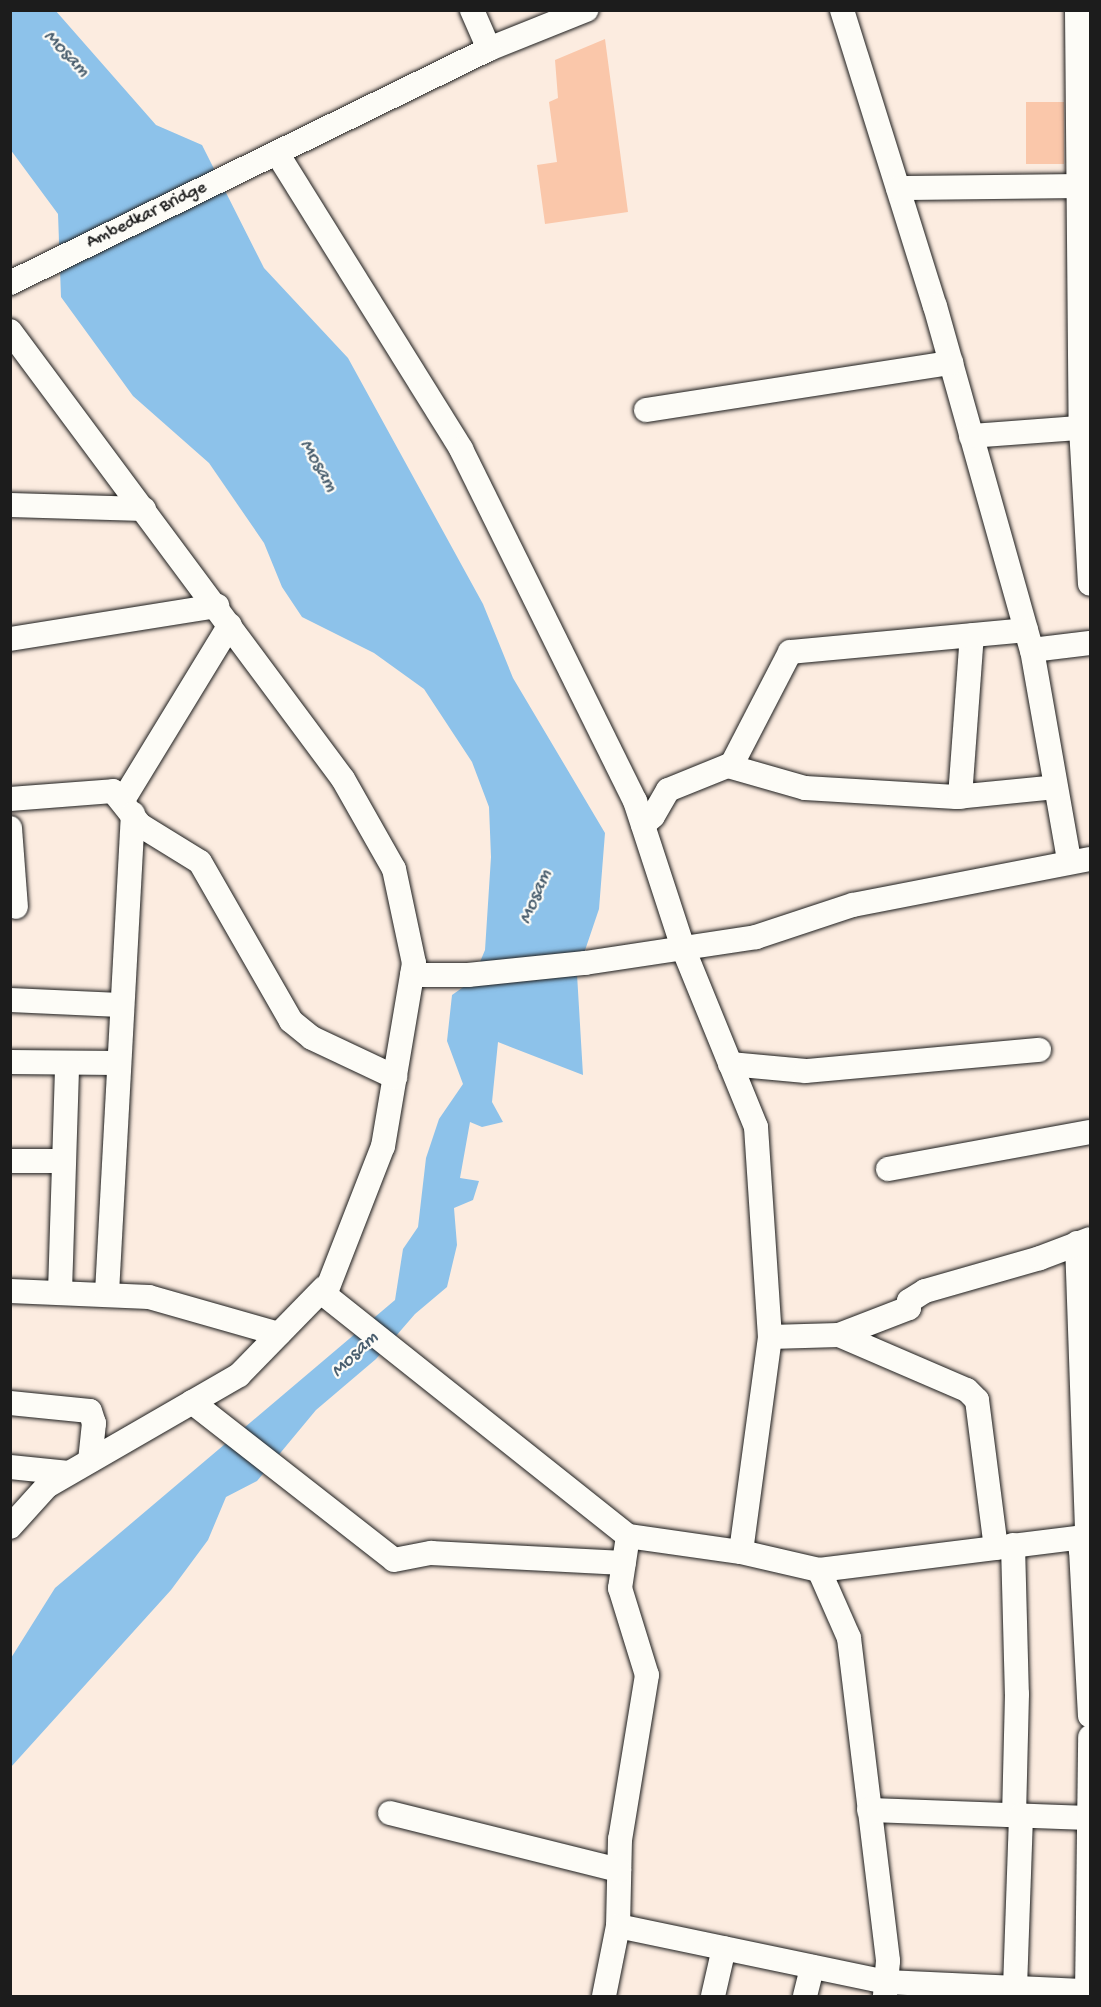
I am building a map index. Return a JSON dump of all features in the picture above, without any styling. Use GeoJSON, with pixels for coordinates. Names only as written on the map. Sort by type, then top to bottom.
{"type":"FeatureCollection","features":[{"type":"Feature","properties":{"kind":"street"},"geometry":{"type":"LineString","coordinates":[[472,10],[489,49]]}},
{"type":"Feature","properties":{"kind":"street","name":"Ambedkar Bridge"},"geometry":{"type":"LineString","coordinates":[[10,282],[489,49],[586,10]]}},
{"type":"Feature","properties":{"kind":"street"},"geometry":{"type":"LineString","coordinates":[[412,975],[468,975],[585,963],[756,937],[853,905],[1080,860],[1056,787],[1029,640],[951,363],[842,10]]}},
{"type":"Feature","properties":{"kind":"street"},"geometry":{"type":"LineString","coordinates":[[1077,10],[1076,175],[1086,186],[1086,428],[1090,584]]}},
{"type":"Feature","properties":{"kind":"street"},"geometry":{"type":"LineString","coordinates":[[268,157],[461,449],[643,825],[683,948],[756,1127],[770,1337],[741,1552]]}},
{"type":"Feature","properties":{"kind":"street"},"geometry":{"type":"LineString","coordinates":[[898,188],[1086,186]]}},
{"type":"Feature","properties":{"kind":"street"},"geometry":{"type":"LineString","coordinates":[[10,331],[344,779],[394,869],[414,963],[383,1146],[325,1292],[239,1375],[47,1486],[10,1527]]}},
{"type":"Feature","properties":{"kind":"street"},"geometry":{"type":"LineString","coordinates":[[646,410],[951,363]]}},
{"type":"Feature","properties":{"kind":"street"},"geometry":{"type":"LineString","coordinates":[[971,436],[1086,428]]}},
{"type":"Feature","properties":{"kind":"street"},"geometry":{"type":"LineString","coordinates":[[10,505],[144,509]]}},
{"type":"Feature","properties":{"kind":"street"},"geometry":{"type":"LineString","coordinates":[[10,639],[223,616]]}},
{"type":"Feature","properties":{"kind":"street"},"geometry":{"type":"LineString","coordinates":[[107,1293],[128,807],[223,616]]}},
{"type":"Feature","properties":{"kind":"street"},"geometry":{"type":"LineString","coordinates":[[728,766],[790,652],[972,635],[1090,644]]}},
{"type":"Feature","properties":{"kind":"street"},"geometry":{"type":"LineString","coordinates":[[960,797],[972,635]]}},
{"type":"Feature","properties":{"kind":"street"},"geometry":{"type":"LineString","coordinates":[[643,825],[653,816],[668,790],[728,766],[805,788],[960,797],[1056,787]]}},
{"type":"Feature","properties":{"kind":"street"},"geometry":{"type":"LineString","coordinates":[[10,799],[113,791],[140,825],[200,862],[291,1021],[312,1038],[395,1077]]}},
{"type":"Feature","properties":{"kind":"street"},"geometry":{"type":"LineString","coordinates":[[10,828],[16,907]]}},
{"type":"Feature","properties":{"kind":"street"},"geometry":{"type":"LineString","coordinates":[[10,1000],[120,1005]]}},
{"type":"Feature","properties":{"kind":"street"},"geometry":{"type":"LineString","coordinates":[[730,1064],[806,1071],[1039,1050]]}},
{"type":"Feature","properties":{"kind":"street"},"geometry":{"type":"LineString","coordinates":[[10,1062],[117,1063]]}},
{"type":"Feature","properties":{"kind":"street"},"geometry":{"type":"LineString","coordinates":[[60,1292],[67,1063]]}},
{"type":"Feature","properties":{"kind":"street"},"geometry":{"type":"LineString","coordinates":[[888,1169],[1090,1132]]}},
{"type":"Feature","properties":{"kind":"street"},"geometry":{"type":"LineString","coordinates":[[10,1161],[64,1161]]}},
{"type":"Feature","properties":{"kind":"street"},"geometry":{"type":"LineString","coordinates":[[770,1337],[839,1335],[909,1308],[909,1300],[925,1291],[1040,1258],[1084,1241],[1088,1530],[1081,1550],[1090,1716]]}},
{"type":"Feature","properties":{"kind":"street"},"geometry":{"type":"LineString","coordinates":[[10,1291],[107,1293],[149,1297],[279,1334]]}},
{"type":"Feature","properties":{"kind":"street"},"geometry":{"type":"LineString","coordinates":[[325,1292],[469,1413],[628,1536],[741,1552],[819,1570],[1005,1547],[1088,1530]]}},
{"type":"Feature","properties":{"kind":"street"},"geometry":{"type":"LineString","coordinates":[[839,1335],[967,1390],[977,1400],[1005,1547],[1017,1694],[1015,1988]]}},
{"type":"Feature","properties":{"kind":"street"},"geometry":{"type":"LineString","coordinates":[[192,1402],[391,1558],[400,1561],[431,1553],[624,1563]]}},
{"type":"Feature","properties":{"kind":"street"},"geometry":{"type":"LineString","coordinates":[[10,1403],[90,1411],[94,1423],[90,1461]]}},
{"type":"Feature","properties":{"kind":"street"},"geometry":{"type":"LineString","coordinates":[[10,1467],[69,1473]]}},
{"type":"Feature","properties":{"kind":"street"},"geometry":{"type":"LineString","coordinates":[[604,1996],[618,1926],[620,1839],[647,1675],[620,1588],[628,1536]]}},
{"type":"Feature","properties":{"kind":"street"},"geometry":{"type":"LineString","coordinates":[[819,1570],[849,1638],[888,1961],[886,1989]]}},
{"type":"Feature","properties":{"kind":"street"},"geometry":{"type":"LineString","coordinates":[[618,1926],[812,1966],[886,1989],[1088,1988],[1090,1737]]}},
{"type":"Feature","properties":{"kind":"street"},"geometry":{"type":"LineString","coordinates":[[869,1810],[1090,1818]]}},
{"type":"Feature","properties":{"kind":"street"},"geometry":{"type":"LineString","coordinates":[[390,1813],[619,1870]]}},
{"type":"Feature","properties":{"kind":"street"},"geometry":{"type":"LineString","coordinates":[[714,1996],[724,1948]]}},
{"type":"Feature","properties":{"kind":"street"},"geometry":{"type":"LineString","coordinates":[[805,1996],[812,1966]]}},
{"type":"Feature","properties":{"kind":"water","name":"Mosam"},"geometry":{"type":"Polygon","coordinates":[[[55,10],[156,125],[202,145],[264,268],[348,358],[483,604],[513,678],[605,833],[599,909],[577,974],[583,1075],[498,1042],[492,1102],[503,1122],[482,1127],[470,1122],[460,1178],[479,1181],[473,1200],[454,1208],[457,1245],[447,1287],[415,1314],[376,1359],[316,1410],[257,1481],[226,1497],[208,1540],[171,1590],[11,1767],[11,1658],[55,1588],[395,1300],[403,1249],[418,1227],[426,1158],[439,1119],[463,1084],[447,1041],[452,995],[472,981],[485,950],[491,857],[489,807],[472,762],[424,689],[374,653],[302,617],[282,587],[264,543],[209,463],[133,396],[61,297],[58,214],[10,149],[11,11],[55,10]]]}},
{"type":"Feature","properties":{"kind":"building"},"geometry":{"type":"Polygon","coordinates":[[[605,39],[628,212],[545,224],[537,165],[557,162],[549,102],[558,98],[555,60],[605,39]]]}},
{"type":"Feature","properties":{"kind":"building"},"geometry":{"type":"Polygon","coordinates":[[[1026,102],[1064,102],[1064,164],[1026,164],[1026,102]]]}}]}
